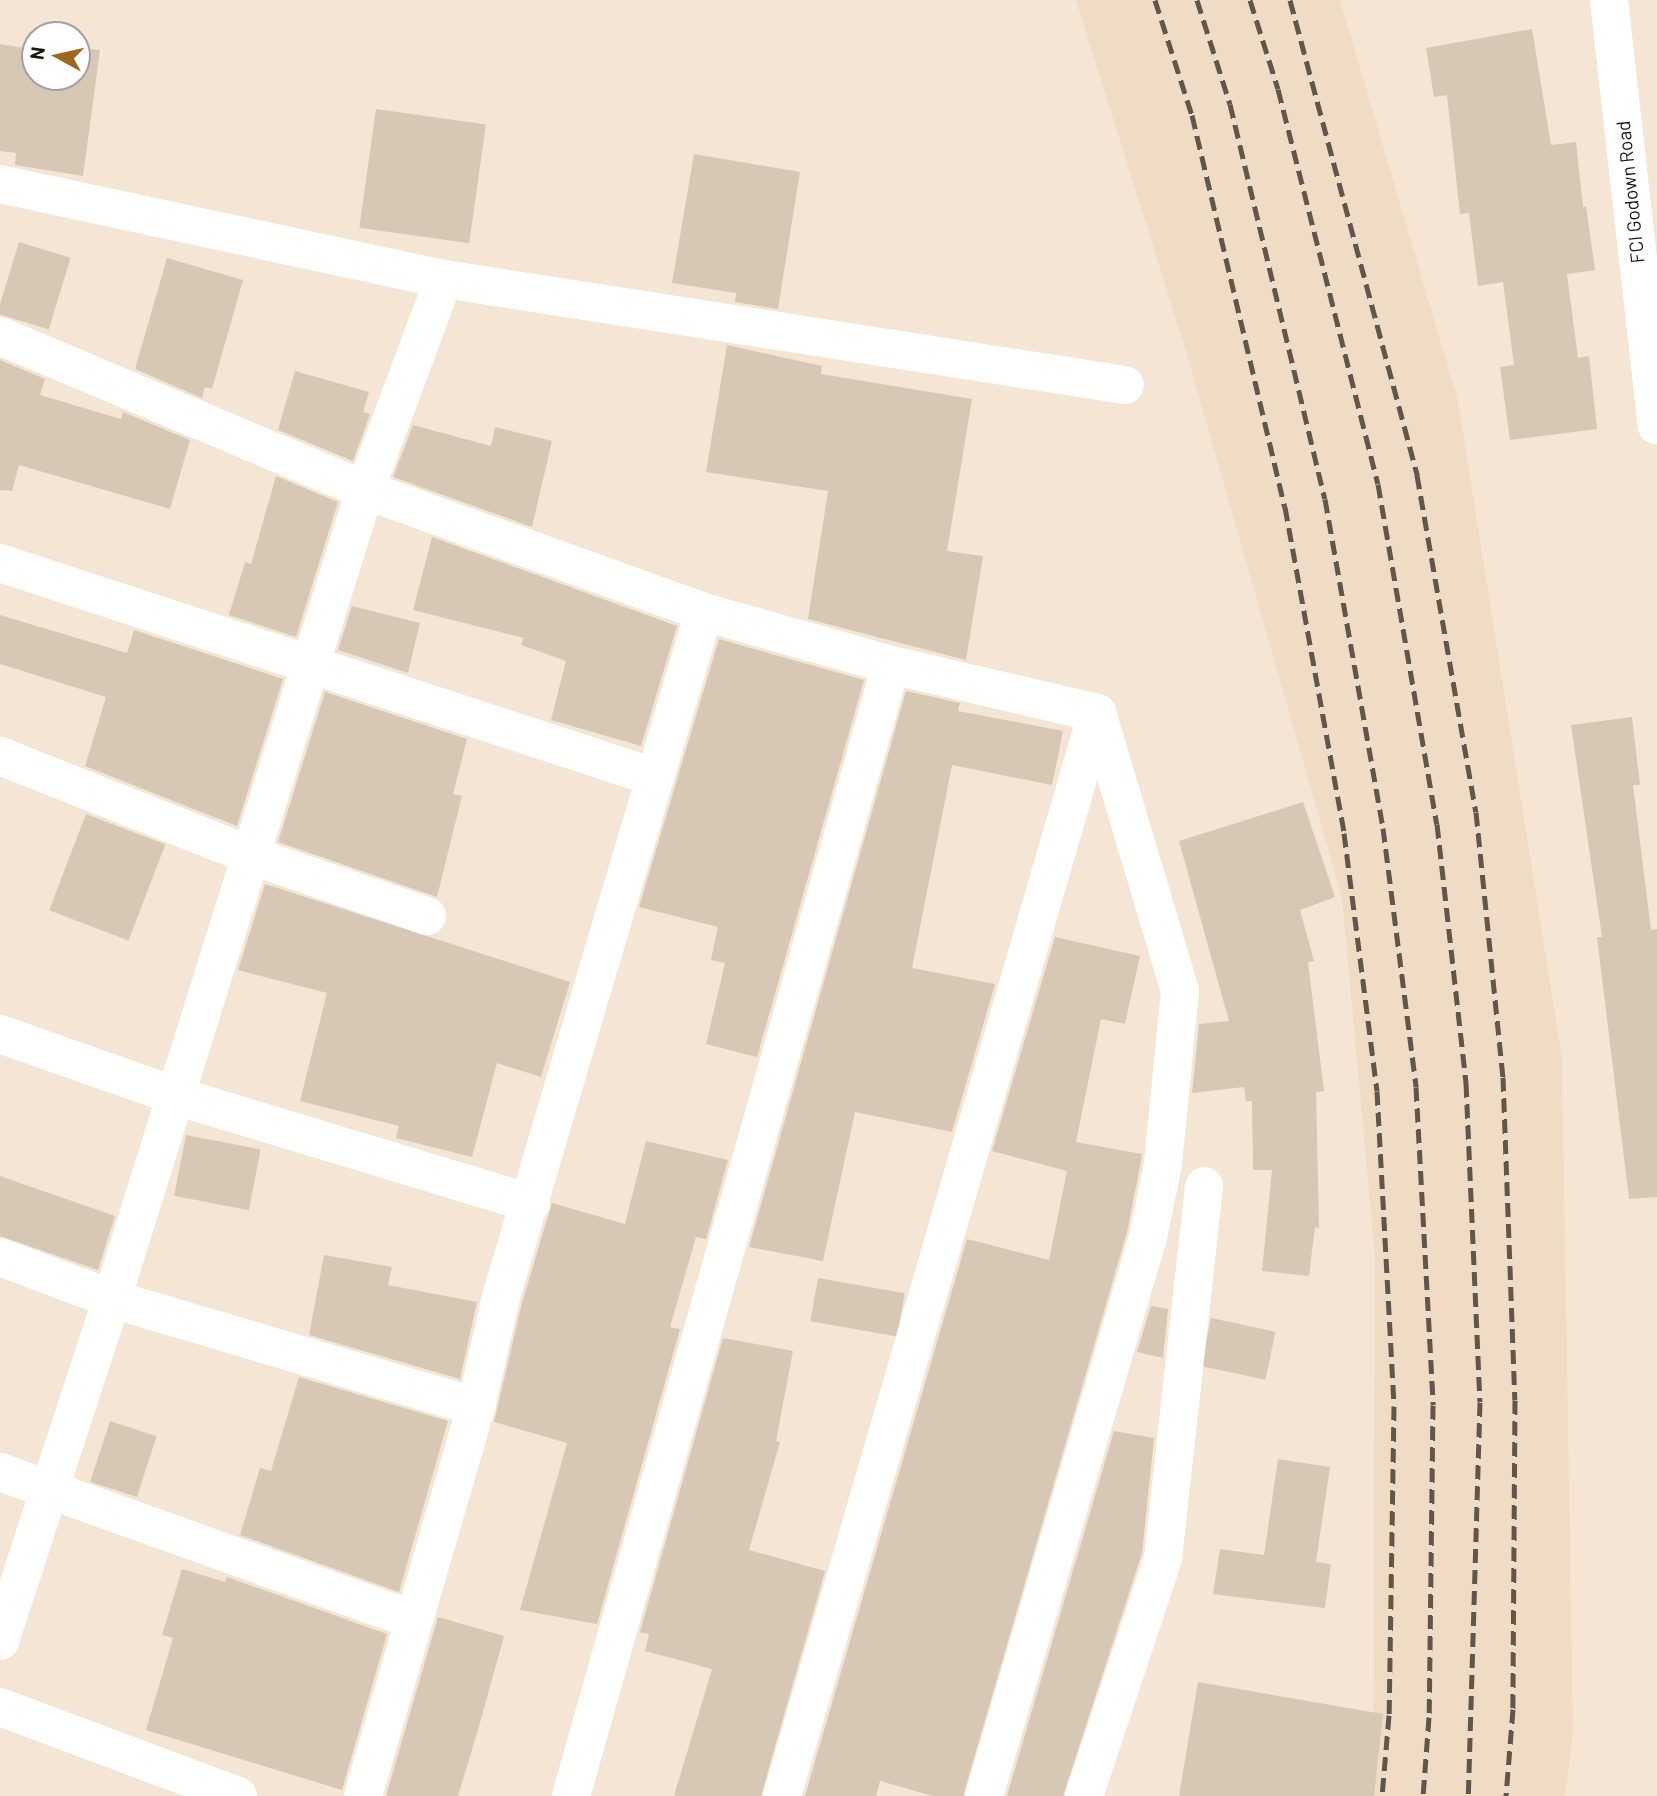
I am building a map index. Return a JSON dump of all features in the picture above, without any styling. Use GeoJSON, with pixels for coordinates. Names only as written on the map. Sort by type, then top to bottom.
{"type":"FeatureCollection","features":[{"type":"Feature","properties":{"kind":"street","name":"FCI Godown Road"},"geometry":{"type":"LineString","coordinates":[[1609,0],[1657,425]]}},
{"type":"Feature","properties":{"kind":"street"},"geometry":{"type":"LineString","coordinates":[[0,186],[444,279],[1125,385]]}},
{"type":"Feature","properties":{"kind":"street"},"geometry":{"type":"LineString","coordinates":[[0,1641],[112,1299],[365,490],[444,279]]}},
{"type":"Feature","properties":{"kind":"street"},"geometry":{"type":"LineString","coordinates":[[0,336],[365,490],[704,612],[891,665],[1097,713]]}},
{"type":"Feature","properties":{"kind":"street"},"geometry":{"type":"LineString","coordinates":[[0,563],[313,662],[654,777]]}},
{"type":"Feature","properties":{"kind":"street"},"geometry":{"type":"LineString","coordinates":[[363,1796],[476,1406],[501,1297],[704,612]]}},
{"type":"Feature","properties":{"kind":"street"},"geometry":{"type":"LineString","coordinates":[[571,1796],[891,665]]}},
{"type":"Feature","properties":{"kind":"street"},"geometry":{"type":"LineString","coordinates":[[782,1796],[1097,713]]}},
{"type":"Feature","properties":{"kind":"street"},"geometry":{"type":"LineString","coordinates":[[984,1796],[1148,1237],[1163,1164],[1180,992],[1097,713]]}},
{"type":"Feature","properties":{"kind":"street"},"geometry":{"type":"LineString","coordinates":[[0,756],[251,856],[427,916]]}},
{"type":"Feature","properties":{"kind":"street"},"geometry":{"type":"LineString","coordinates":[[0,1034],[176,1096],[530,1203]]}},
{"type":"Feature","properties":{"kind":"street"},"geometry":{"type":"LineString","coordinates":[[1084,1796],[1163,1558],[1203,1186]]}},
{"type":"Feature","properties":{"kind":"street"},"geometry":{"type":"LineString","coordinates":[[0,1257],[112,1299],[476,1406]]}},
{"type":"Feature","properties":{"kind":"street"},"geometry":{"type":"LineString","coordinates":[[0,1472],[413,1620]]}},
{"type":"Feature","properties":{"kind":"street"},"geometry":{"type":"LineString","coordinates":[[0,1707],[238,1796]]}},
{"type":"Feature","properties":{"kind":"shaded area"},"geometry":{"type":"Polygon","coordinates":[[[1076,0],[1340,0],[1458,401],[1562,1059],[1573,1733],[1565,1796],[1373,1796],[1375,1257],[1342,897],[1186,351],[1076,0]]]}},
{"type":"Feature","properties":{"kind":"building"},"geometry":{"type":"Polygon","coordinates":[[[1532,29],[1551,145],[1576,142],[1583,207],[1586,206],[1595,270],[1567,274],[1578,358],[1589,356],[1597,429],[1510,440],[1500,367],[1514,365],[1503,282],[1478,286],[1469,213],[1460,214],[1447,95],[1434,97],[1426,48],[1532,29]]]}},
{"type":"Feature","properties":{"kind":"building"},"geometry":{"type":"Polygon","coordinates":[[[0,44],[21,48],[21,91],[91,91],[91,49],[100,50],[83,176],[15,165],[16,153],[0,151],[0,44]]]}},
{"type":"Feature","properties":{"kind":"building"},"geometry":{"type":"Polygon","coordinates":[[[376,109],[486,124],[469,243],[359,228],[376,109]]]}},
{"type":"Feature","properties":{"kind":"building"},"geometry":{"type":"Polygon","coordinates":[[[694,154],[800,172],[778,309],[735,302],[736,293],[672,283],[694,154]]]}},
{"type":"Feature","properties":{"kind":"building"},"geometry":{"type":"Polygon","coordinates":[[[19,242],[71,258],[49,330],[0,315],[0,304],[19,242]]]}},
{"type":"Feature","properties":{"kind":"building"},"geometry":{"type":"Polygon","coordinates":[[[167,258],[243,280],[212,389],[205,387],[202,398],[135,369],[167,258]]]}},
{"type":"Feature","properties":{"kind":"building"},"geometry":{"type":"Polygon","coordinates":[[[727,345],[822,366],[821,374],[972,399],[947,551],[983,556],[966,660],[808,619],[828,491],[706,472],[727,345]]]}},
{"type":"Feature","properties":{"kind":"building"},"geometry":{"type":"Polygon","coordinates":[[[0,360],[45,379],[40,395],[121,419],[123,412],[190,440],[170,509],[19,465],[12,491],[0,490],[0,360]]]}},
{"type":"Feature","properties":{"kind":"building"},"geometry":{"type":"Polygon","coordinates":[[[295,371],[369,392],[363,412],[370,414],[353,461],[278,430],[295,371]]]}},
{"type":"Feature","properties":{"kind":"building"},"geometry":{"type":"Polygon","coordinates":[[[413,425],[491,446],[495,427],[552,441],[532,527],[393,477],[413,425]]]}},
{"type":"Feature","properties":{"kind":"building"},"geometry":{"type":"Polygon","coordinates":[[[276,476],[338,502],[296,637],[229,615],[245,562],[251,564],[276,476]]]}},
{"type":"Feature","properties":{"kind":"building"},"geometry":{"type":"Polygon","coordinates":[[[432,537],[677,626],[641,746],[551,720],[566,661],[521,645],[524,638],[413,610],[432,537]]]}},
{"type":"Feature","properties":{"kind":"building"},"geometry":{"type":"Polygon","coordinates":[[[352,606],[420,623],[408,673],[338,650],[352,606]]]}},
{"type":"Feature","properties":{"kind":"building"},"geometry":{"type":"Polygon","coordinates":[[[0,615],[127,653],[134,630],[283,679],[237,826],[85,766],[106,697],[0,664],[0,615]]]}},
{"type":"Feature","properties":{"kind":"building"},"geometry":{"type":"Polygon","coordinates":[[[719,639],[864,680],[757,1057],[706,1044],[725,963],[711,960],[718,927],[639,907],[719,639]]]}},
{"type":"Feature","properties":{"kind":"building"},"geometry":{"type":"Polygon","coordinates":[[[906,691],[960,703],[958,711],[1063,731],[1052,785],[952,765],[912,968],[995,984],[952,1132],[855,1112],[823,1261],[749,1247],[906,691]]]}},
{"type":"Feature","properties":{"kind":"building"},"geometry":{"type":"Polygon","coordinates":[[[325,692],[467,739],[453,794],[462,796],[437,897],[278,842],[325,692]]]}},
{"type":"Feature","properties":{"kind":"building"},"geometry":{"type":"Polygon","coordinates":[[[1632,717],[1640,785],[1633,785],[1651,930],[1657,929],[1657,1197],[1629,1199],[1597,937],[1602,937],[1571,725],[1632,717]]]}},
{"type":"Feature","properties":{"kind":"building"},"geometry":{"type":"Polygon","coordinates":[[[1303,802],[1335,897],[1300,910],[1314,961],[1308,962],[1324,1091],[1316,1092],[1319,1228],[1315,1227],[1309,1276],[1262,1271],[1272,1170],[1253,1170],[1252,1101],[1246,1101],[1244,1087],[1192,1093],[1199,1024],[1229,1021],[1179,841],[1303,802]]]}},
{"type":"Feature","properties":{"kind":"building"},"geometry":{"type":"Polygon","coordinates":[[[86,814],[165,844],[128,941],[49,910],[86,814]]]}},
{"type":"Feature","properties":{"kind":"building"},"geometry":{"type":"Polygon","coordinates":[[[265,884],[570,982],[541,1077],[497,1063],[472,1157],[396,1138],[399,1126],[300,1101],[327,993],[238,970],[265,884]]]}},
{"type":"Feature","properties":{"kind":"building"},"geometry":{"type":"Polygon","coordinates":[[[1055,937],[1140,956],[1125,1024],[1101,1019],[1076,1142],[1142,1154],[1127,1232],[963,1796],[933,1796],[880,1781],[876,1796],[805,1796],[967,1239],[1049,1260],[1067,1171],[992,1151],[1055,937]]]}},
{"type":"Feature","properties":{"kind":"building"},"geometry":{"type":"Polygon","coordinates":[[[186,1135],[261,1150],[249,1210],[174,1196],[186,1135]]]}},
{"type":"Feature","properties":{"kind":"building"},"geometry":{"type":"Polygon","coordinates":[[[646,1141],[728,1160],[706,1239],[696,1237],[670,1327],[680,1329],[597,1624],[520,1610],[567,1443],[494,1422],[522,1303],[552,1203],[625,1224],[646,1141]]]}},
{"type":"Feature","properties":{"kind":"building"},"geometry":{"type":"Polygon","coordinates":[[[0,1176],[115,1216],[98,1270],[0,1236],[0,1176]]]}},
{"type":"Feature","properties":{"kind":"building"},"geometry":{"type":"Polygon","coordinates":[[[324,1255],[392,1267],[388,1285],[477,1302],[460,1379],[309,1335],[324,1255]]]}},
{"type":"Feature","properties":{"kind":"building"},"geometry":{"type":"Polygon","coordinates":[[[818,1278],[905,1293],[897,1337],[810,1321],[818,1278]]]}},
{"type":"Feature","properties":{"kind":"building"},"geometry":{"type":"Polygon","coordinates":[[[1151,1306],[1168,1309],[1163,1358],[1137,1352],[1151,1306]]]}},
{"type":"Feature","properties":{"kind":"building"},"geometry":{"type":"Polygon","coordinates":[[[1211,1318],[1276,1332],[1265,1380],[1201,1366],[1211,1318]]]}},
{"type":"Feature","properties":{"kind":"building"},"geometry":{"type":"Polygon","coordinates":[[[723,1338],[793,1351],[776,1441],[780,1442],[749,1550],[825,1571],[761,1796],[674,1796],[712,1669],[645,1651],[649,1634],[640,1632],[723,1338]]]}},
{"type":"Feature","properties":{"kind":"building"},"geometry":{"type":"Polygon","coordinates":[[[299,1377],[448,1421],[399,1592],[240,1535],[260,1468],[271,1471],[299,1377]]]}},
{"type":"Feature","properties":{"kind":"building"},"geometry":{"type":"Polygon","coordinates":[[[110,1421],[157,1436],[137,1497],[90,1482],[110,1421]]]}},
{"type":"Feature","properties":{"kind":"building"},"geometry":{"type":"Polygon","coordinates":[[[1114,1431],[1154,1438],[1142,1553],[1063,1796],[1007,1796],[1114,1431]]]}},
{"type":"Feature","properties":{"kind":"building"},"geometry":{"type":"Polygon","coordinates":[[[1278,1459],[1330,1467],[1316,1562],[1331,1564],[1325,1608],[1213,1594],[1220,1549],[1264,1555],[1278,1459]]]}},
{"type":"Feature","properties":{"kind":"building"},"geometry":{"type":"Polygon","coordinates":[[[182,1569],[225,1582],[227,1577],[387,1634],[342,1790],[146,1730],[173,1638],[162,1635],[182,1569]]]}},
{"type":"Feature","properties":{"kind":"building"},"geometry":{"type":"Polygon","coordinates":[[[438,1617],[504,1636],[478,1730],[458,1796],[386,1796],[438,1617]]]}},
{"type":"Feature","properties":{"kind":"building"},"geometry":{"type":"Polygon","coordinates":[[[1198,1682],[1383,1714],[1374,1796],[1179,1796],[1198,1682]]]}},
{"type":"Feature","properties":{"kind":"railway"},"geometry":{"type":"LineString","coordinates":[[1155,0],[1192,115],[1285,507],[1344,833],[1377,1091],[1394,1406],[1389,1715],[1382,1796]]}},
{"type":"Feature","properties":{"kind":"railway"},"geometry":{"type":"LineString","coordinates":[[1197,0],[1230,104],[1325,499],[1383,828],[1416,1087],[1433,1405],[1429,1717],[1423,1796]]}},
{"type":"Feature","properties":{"kind":"railway"},"geometry":{"type":"LineString","coordinates":[[1250,0],[1278,89],[1378,484],[1437,824],[1466,1083],[1480,1402],[1468,1796]]}},
{"type":"Feature","properties":{"kind":"railway"},"geometry":{"type":"LineString","coordinates":[[1290,0],[1417,475],[1476,812],[1503,1077],[1515,1400],[1513,1709],[1506,1796]]}}]}
